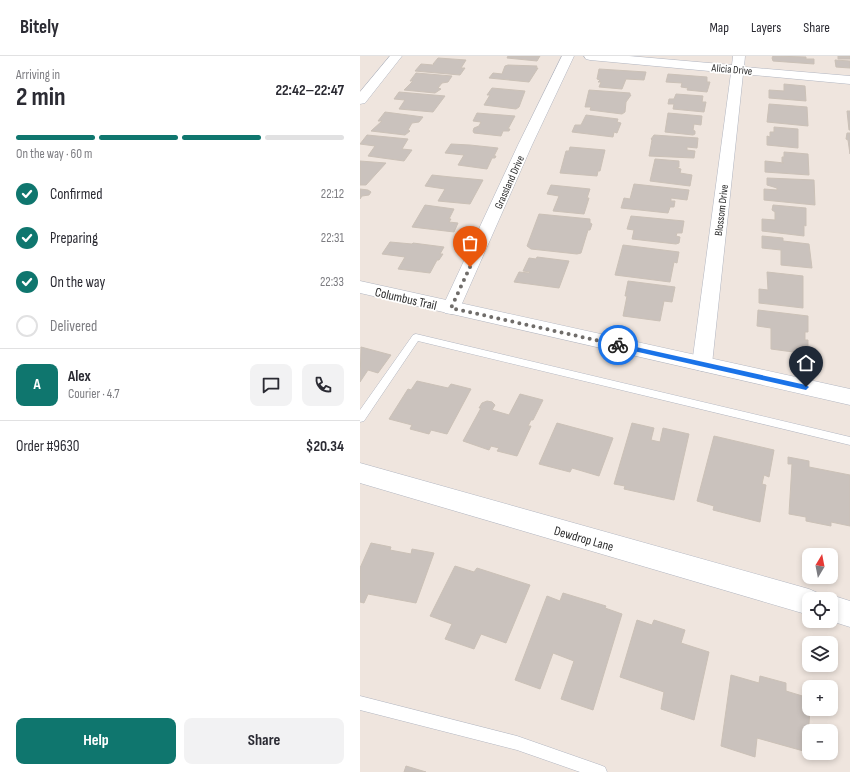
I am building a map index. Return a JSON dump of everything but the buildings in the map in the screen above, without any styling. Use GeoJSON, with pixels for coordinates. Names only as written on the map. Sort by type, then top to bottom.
{"type":"FeatureCollection","features":[{"type":"Feature","properties":{"kind":"street"},"geometry":{"type":"LineString","coordinates":[[360,100],[396,56]]}},
{"type":"Feature","properties":{"kind":"street","name":"Grassland Drive"},"geometry":{"type":"LineString","coordinates":[[451,308],[525,145],[568,56]]}},
{"type":"Feature","properties":{"kind":"street","name":"Alicia Drive"},"geometry":{"type":"LineString","coordinates":[[590,56],[739,63],[850,80]]}},
{"type":"Feature","properties":{"kind":"street","name":"Blossom Drive"},"geometry":{"type":"LineString","coordinates":[[702,364],[739,63]]}},
{"type":"Feature","properties":{"kind":"street","name":"Columbus Trail"},"geometry":{"type":"LineString","coordinates":[[360,287],[850,397]]}},
{"type":"Feature","properties":{"kind":"street","name":"Dewdrop Lane"},"geometry":{"type":"LineString","coordinates":[[360,473],[802,600]]}},
{"type":"Feature","properties":{"kind":"street"},"geometry":{"type":"LineString","coordinates":[[838,610],[850,614]]}},
{"type":"Feature","properties":{"kind":"lane"},"geometry":{"type":"LineString","coordinates":[[360,418],[416,337],[850,441]]}},
{"type":"Feature","properties":{"kind":"lane"},"geometry":{"type":"LineString","coordinates":[[360,703],[517,743],[600,772]]}},
{"type":"Feature","properties":{"kind":"way so far"},"geometry":{"type":"LineString","coordinates":[[470,267],[451,308],[618,345]]}},
{"type":"Feature","properties":{"kind":"route"},"geometry":{"type":"LineString","coordinates":[[618,345],[806,387]]}}]}
